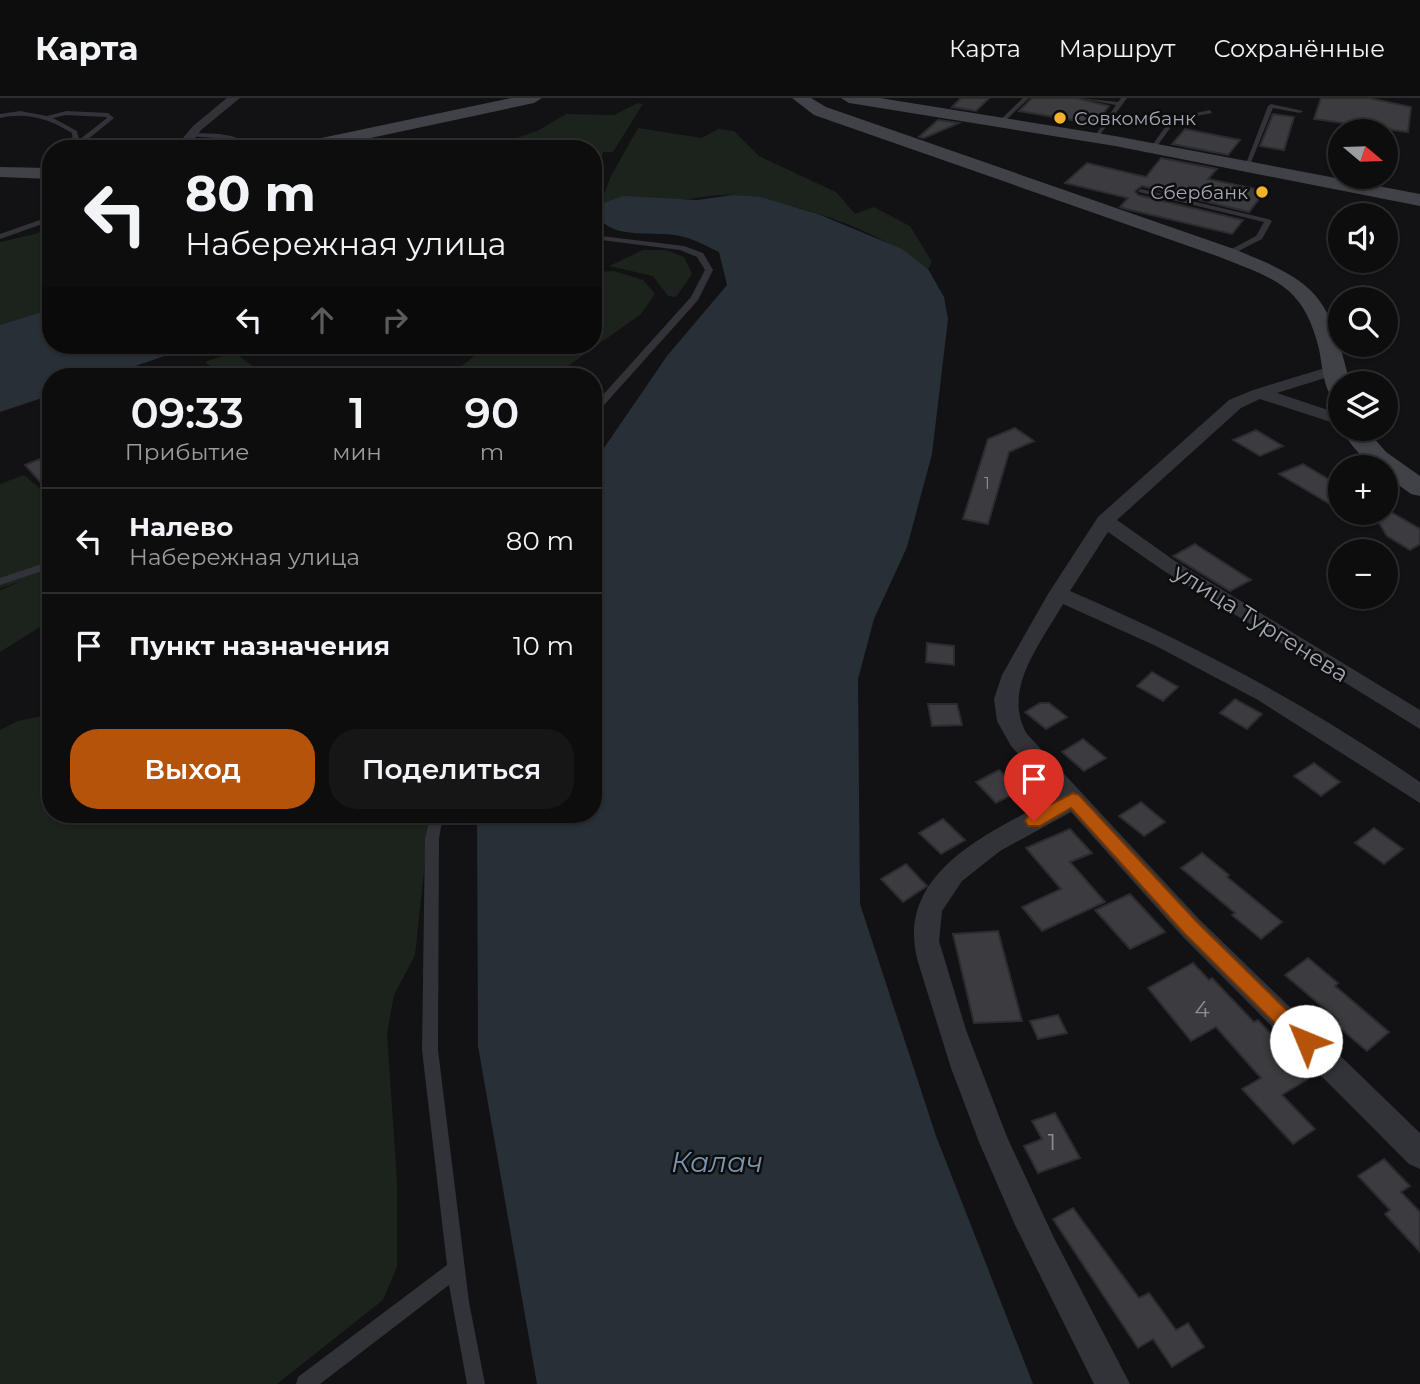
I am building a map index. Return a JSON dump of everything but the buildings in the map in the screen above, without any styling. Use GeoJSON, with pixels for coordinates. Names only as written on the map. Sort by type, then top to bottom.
{"type":"FeatureCollection","features":[{"type":"Feature","properties":{"kind":"main road"},"geometry":{"type":"LineString","coordinates":[[336,140],[534,98]]}},
{"type":"Feature","properties":{"kind":"main road"},"geometry":{"type":"LineString","coordinates":[[800,98],[820,111],[1229,254],[1289,281],[1307,295],[1318,311],[1335,371]]}},
{"type":"Feature","properties":{"kind":"main road"},"geometry":{"type":"LineString","coordinates":[[849,98],[1097,137],[1420,200]]}},
{"type":"Feature","properties":{"kind":"main road"},"geometry":{"type":"LineString","coordinates":[[0,172],[42,174]]}},
{"type":"Feature","properties":{"kind":"main road"},"geometry":{"type":"LineString","coordinates":[[1363,441],[1377,457],[1420,488]]}},
{"type":"Feature","properties":{"kind":"street"},"geometry":{"type":"LineString","coordinates":[[186,140],[234,98]]}},
{"type":"Feature","properties":{"kind":"street"},"geometry":{"type":"LineString","coordinates":[[1328,383],[1259,393],[1235,404],[1105,521],[1058,594],[1013,676],[1006,699],[1008,721],[1018,740],[1191,928],[1420,1154]]}},
{"type":"Feature","properties":{"kind":"street"},"geometry":{"type":"LineString","coordinates":[[1259,393],[1328,415]]}},
{"type":"Feature","properties":{"kind":"street","name":"улица Тургенева"},"geometry":{"type":"LineString","coordinates":[[1105,521],[1168,565],[1420,721]]}},
{"type":"Feature","properties":{"kind":"street"},"geometry":{"type":"LineString","coordinates":[[1058,594],[1132,626],[1208,664],[1331,733],[1420,794]]}},
{"type":"Feature","properties":{"kind":"street"},"geometry":{"type":"LineString","coordinates":[[1073,800],[994,843],[964,865],[940,891],[928,911],[924,935],[959,1055],[1012,1189],[1113,1384]]}},
{"type":"Feature","properties":{"kind":"lane"},"geometry":{"type":"LineString","coordinates":[[1000,123],[1026,98]]}},
{"type":"Feature","properties":{"kind":"lane"},"geometry":{"type":"LineString","coordinates":[[1082,98],[1122,101]]}},
{"type":"Feature","properties":{"kind":"lane"},"geometry":{"type":"LineString","coordinates":[[1097,137],[1122,101]]}},
{"type":"Feature","properties":{"kind":"lane"},"geometry":{"type":"LineString","coordinates":[[1247,165],[1270,106],[1300,111]]}},
{"type":"Feature","properties":{"kind":"lane"},"geometry":{"type":"LineString","coordinates":[[0,116],[11,112],[50,117],[66,113],[108,115],[111,118],[84,140]]}},
{"type":"Feature","properties":{"kind":"lane"},"geometry":{"type":"LineString","coordinates":[[1153,148],[1174,119],[1210,112]]}},
{"type":"Feature","properties":{"kind":"lane"},"geometry":{"type":"LineString","coordinates":[[50,117],[75,132],[75,140]]}},
{"type":"Feature","properties":{"kind":"lane"},"geometry":{"type":"LineString","coordinates":[[190,135],[231,136],[243,140]]}},
{"type":"Feature","properties":{"kind":"lane"},"geometry":{"type":"LineString","coordinates":[[1141,191],[1268,221],[1259,237],[1229,254]]}},
{"type":"Feature","properties":{"kind":"lane"},"geometry":{"type":"LineString","coordinates":[[0,237],[42,221]]}},
{"type":"Feature","properties":{"kind":"lane"},"geometry":{"type":"LineString","coordinates":[[602,238],[681,248],[700,255],[709,270],[695,298],[602,402]]}},
{"type":"Feature","properties":{"kind":"lane"},"geometry":{"type":"LineString","coordinates":[[0,582],[42,567]]}},
{"type":"Feature","properties":{"kind":"lane"},"geometry":{"type":"LineString","coordinates":[[435,823],[432,839],[429,1050],[456,1269],[476,1384]]}},
{"type":"Feature","properties":{"kind":"lane"},"geometry":{"type":"LineString","coordinates":[[305,1384],[456,1269]]}},
{"type":"Feature","properties":{"kind":"shaded area"},"geometry":{"type":"Polygon","coordinates":[[[638,103],[643,104],[613,152],[603,152],[602,156],[602,140],[507,140],[539,130],[566,114],[614,115],[638,103]]]}},
{"type":"Feature","properties":{"kind":"shaded area"},"geometry":{"type":"Polygon","coordinates":[[[638,128],[702,138],[718,129],[734,131],[759,156],[836,192],[855,214],[874,207],[910,226],[932,262],[928,269],[885,241],[837,220],[760,199],[735,195],[679,200],[634,198],[602,206],[611,176],[638,128]]]}},
{"type":"Feature","properties":{"kind":"shaded area"},"geometry":{"type":"Polygon","coordinates":[[[42,231],[42,312],[0,325],[0,242],[42,231]]]}},
{"type":"Feature","properties":{"kind":"shaded area"},"geometry":{"type":"Polygon","coordinates":[[[643,250],[666,250],[684,257],[692,274],[676,297],[668,296],[653,276],[609,266],[643,250]]]}},
{"type":"Feature","properties":{"kind":"shaded area"},"geometry":{"type":"Polygon","coordinates":[[[614,271],[643,280],[655,294],[641,314],[602,342],[602,272],[614,271]]]}},
{"type":"Feature","properties":{"kind":"shaded area"},"geometry":{"type":"Polygon","coordinates":[[[237,354],[255,368],[212,368],[205,362],[237,354]]]}},
{"type":"Feature","properties":{"kind":"shaded area"},"geometry":{"type":"Polygon","coordinates":[[[477,354],[585,354],[565,368],[459,368],[477,354]]]}},
{"type":"Feature","properties":{"kind":"shaded area"},"geometry":{"type":"Polygon","coordinates":[[[24,475],[42,490],[42,626],[0,652],[0,590],[20,582],[0,588],[0,484],[24,475]]]}},
{"type":"Feature","properties":{"kind":"shaded area"},"geometry":{"type":"Polygon","coordinates":[[[42,716],[42,823],[429,823],[415,955],[394,995],[387,1034],[397,1180],[397,1267],[383,1300],[277,1384],[0,1384],[0,730],[18,721],[42,716]]]}},
{"type":"Feature","properties":{"kind":"water","name":"Калач"},"geometry":{"type":"Polygon","coordinates":[[[733,195],[760,197],[818,214],[902,249],[928,269],[944,297],[948,319],[932,454],[907,547],[874,619],[858,679],[860,904],[936,1136],[1033,1384],[537,1384],[478,1046],[477,823],[602,823],[602,451],[667,356],[727,285],[719,252],[684,237],[613,229],[602,221],[602,204],[623,196],[697,200],[733,195]]]}},
{"type":"Feature","properties":{"kind":"water"},"geometry":{"type":"Polygon","coordinates":[[[42,312],[42,354],[171,354],[129,368],[42,368],[42,398],[0,412],[0,325],[42,312]]]}},
{"type":"Feature","properties":{"kind":"place","name":"Совкомбанк"},"geometry":{"type":"Point","coordinates":[1060,118]}},
{"type":"Feature","properties":{"kind":"place","name":"Сбербанк"},"geometry":{"type":"Point","coordinates":[1262,192]}},
{"type":"Feature","properties":{"kind":"route"},"geometry":{"type":"LineString","coordinates":[[1034,821],[1073,800],[1191,928],[1306,1041]]}}]}
